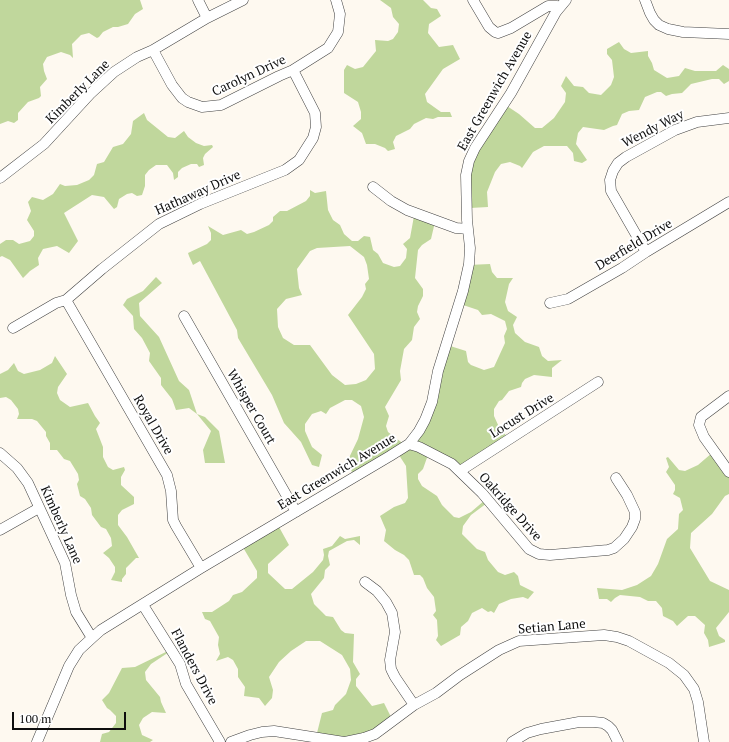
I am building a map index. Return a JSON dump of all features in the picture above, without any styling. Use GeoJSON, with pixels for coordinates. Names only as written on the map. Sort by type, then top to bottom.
{"type":"FeatureCollection","features":[{"type":"Feature","properties":{"kind":"street"},"geometry":{"type":"LineString","coordinates":[[198,0],[207,18]]}},
{"type":"Feature","properties":{"kind":"street","name":"Kimberly Lane"},"geometry":{"type":"LineString","coordinates":[[0,178],[44,144],[90,94],[114,72],[137,57],[153,50],[207,18],[243,0]]}},
{"type":"Feature","properties":{"kind":"street","name":"Carolyn Drive"},"geometry":{"type":"LineString","coordinates":[[153,50],[177,93],[188,102],[202,108],[221,105],[293,70],[328,48],[338,32],[340,14],[336,0]]}},
{"type":"Feature","properties":{"kind":"street"},"geometry":{"type":"LineString","coordinates":[[472,0],[489,26],[498,33],[511,28],[548,6],[557,6],[559,8]]}},
{"type":"Feature","properties":{"kind":"street","name":"East Greenwich Avenue"},"geometry":{"type":"LineString","coordinates":[[37,742],[69,666],[79,650],[101,630],[201,568],[390,456],[409,444],[419,432],[432,402],[438,371],[463,291],[469,264],[470,248],[466,175],[472,155],[515,86],[559,8],[566,0]]}},
{"type":"Feature","properties":{"kind":"street"},"geometry":{"type":"LineString","coordinates":[[645,0],[654,20],[659,25],[668,29],[683,32],[729,34]]}},
{"type":"Feature","properties":{"kind":"street","name":"Hathaway Drive"},"geometry":{"type":"LineString","coordinates":[[13,328],[56,303],[66,300],[102,269],[159,224],[200,204],[285,170],[299,160],[313,138],[316,127],[315,112],[293,70]]}},
{"type":"Feature","properties":{"kind":"street","name":"Wendy Way"},"geometry":{"type":"LineString","coordinates":[[646,252],[611,191],[610,180],[613,171],[626,157],[675,130],[697,122],[729,118]]}},
{"type":"Feature","properties":{"kind":"street"},"geometry":{"type":"LineString","coordinates":[[373,186],[391,201],[407,210],[456,228],[468,229]]}},
{"type":"Feature","properties":{"kind":"street","name":"Deerfield Drive"},"geometry":{"type":"LineString","coordinates":[[550,303],[568,299],[622,268],[729,202]]}},
{"type":"Feature","properties":{"kind":"street","name":"Royal Drive"},"geometry":{"type":"LineString","coordinates":[[66,300],[167,475],[171,491],[173,520],[201,568]]}},
{"type":"Feature","properties":{"kind":"street","name":"Whisper Court"},"geometry":{"type":"LineString","coordinates":[[184,316],[296,512]]}},
{"type":"Feature","properties":{"kind":"street","name":"Locust Drive"},"geometry":{"type":"LineString","coordinates":[[460,471],[465,466],[501,445],[598,382]]}},
{"type":"Feature","properties":{"kind":"street"},"geometry":{"type":"LineString","coordinates":[[729,396],[701,417],[699,425],[704,437],[729,472]]}},
{"type":"Feature","properties":{"kind":"street","name":"Oakridge Drive"},"geometry":{"type":"LineString","coordinates":[[409,444],[431,452],[452,464],[482,494],[529,549],[539,554],[550,555],[608,550],[614,548],[624,539],[632,527],[635,519],[635,512],[627,495],[616,478]]}},
{"type":"Feature","properties":{"kind":"street","name":"Kimberly Lane"},"geometry":{"type":"LineString","coordinates":[[0,453],[22,474],[28,482],[66,563],[71,595],[76,612],[92,638]]}},
{"type":"Feature","properties":{"kind":"street"},"geometry":{"type":"LineString","coordinates":[[0,530],[39,508]]}},
{"type":"Feature","properties":{"kind":"street"},"geometry":{"type":"LineString","coordinates":[[365,582],[386,602],[392,613],[395,632],[390,660],[391,669],[414,705]]}},
{"type":"Feature","properties":{"kind":"street","name":"Flanders Drive"},"geometry":{"type":"LineString","coordinates":[[143,605],[177,658],[186,684],[220,742]]}},
{"type":"Feature","properties":{"kind":"street","name":"Setian Lane"},"geometry":{"type":"LineString","coordinates":[[231,742],[256,733],[274,731],[345,742],[360,740],[375,734],[414,705],[436,693],[460,675],[499,650],[519,641],[604,635],[617,637],[628,641],[669,663],[684,675],[694,689],[698,702],[704,742]]}},
{"type":"Feature","properties":{"kind":"street"},"geometry":{"type":"LineString","coordinates":[[512,742],[527,733],[540,728],[579,722],[603,724],[612,730],[618,742]]}},
{"type":"Feature","properties":{"kind":"green space"},"geometry":{"type":"Polygon","coordinates":[[[0,0],[140,0],[143,9],[135,14],[128,24],[113,27],[103,32],[97,38],[89,33],[81,35],[72,44],[73,58],[70,55],[61,52],[47,57],[43,64],[47,79],[40,87],[41,96],[28,102],[18,113],[18,120],[14,123],[8,121],[0,124],[0,0]]]}},
{"type":"Feature","properties":{"kind":"green space"},"geometry":{"type":"Polygon","coordinates":[[[380,0],[423,0],[431,8],[437,9],[441,16],[429,24],[428,33],[439,47],[453,45],[460,59],[443,69],[425,94],[427,102],[441,112],[450,112],[452,117],[438,117],[433,119],[426,118],[414,124],[410,129],[396,136],[393,142],[395,149],[388,151],[385,148],[375,144],[366,144],[362,133],[353,126],[361,119],[361,112],[358,102],[344,93],[344,70],[347,65],[355,69],[363,67],[376,51],[375,40],[388,41],[393,39],[398,32],[399,24],[393,17],[391,8],[380,0]]]}},
{"type":"Feature","properties":{"kind":"green space"},"geometry":{"type":"Polygon","coordinates":[[[619,42],[624,49],[631,53],[648,51],[648,56],[654,70],[667,78],[679,76],[685,68],[695,71],[716,71],[723,65],[729,69],[729,81],[724,84],[719,79],[712,79],[691,84],[682,93],[666,96],[661,92],[657,92],[645,97],[639,110],[629,111],[622,114],[617,125],[604,130],[583,127],[578,133],[576,144],[587,160],[582,163],[574,161],[573,153],[567,146],[544,146],[533,152],[522,168],[510,162],[501,164],[495,172],[487,192],[488,207],[470,208],[466,175],[504,104],[519,114],[535,128],[542,128],[554,118],[565,102],[566,93],[561,86],[566,76],[574,86],[583,87],[589,93],[601,95],[611,85],[614,77],[612,60],[607,54],[607,49],[619,42]]]}},
{"type":"Feature","properties":{"kind":"green space"},"geometry":{"type":"Polygon","coordinates":[[[144,113],[147,120],[168,137],[175,138],[184,131],[188,137],[196,143],[204,146],[212,145],[213,147],[205,154],[203,158],[204,165],[199,167],[197,164],[191,164],[182,168],[178,172],[178,177],[174,180],[173,173],[167,165],[156,165],[145,175],[145,186],[142,195],[137,196],[132,193],[127,194],[119,199],[117,207],[114,209],[104,197],[92,195],[64,213],[78,241],[69,253],[57,246],[43,249],[38,258],[39,265],[23,278],[10,260],[2,256],[0,257],[0,244],[6,240],[13,240],[19,244],[30,241],[34,236],[34,231],[27,220],[31,211],[28,202],[32,197],[43,200],[53,194],[60,184],[65,186],[77,185],[89,180],[94,175],[97,164],[104,162],[113,147],[123,144],[131,134],[133,121],[144,113]]]}},
{"type":"Feature","properties":{"kind":"green space"},"geometry":{"type":"Polygon","coordinates":[[[310,190],[315,193],[326,191],[328,210],[333,220],[340,225],[344,234],[352,241],[358,241],[364,236],[370,237],[373,250],[378,254],[383,263],[394,267],[400,266],[406,258],[407,249],[403,244],[410,238],[414,216],[435,222],[431,239],[422,245],[418,250],[415,278],[423,289],[423,296],[417,312],[420,319],[414,327],[412,340],[404,349],[400,371],[401,380],[385,407],[389,416],[386,426],[388,432],[405,445],[420,430],[447,345],[466,351],[468,362],[471,365],[484,370],[494,367],[505,343],[504,336],[507,329],[505,321],[491,314],[482,315],[478,310],[460,304],[468,265],[490,264],[492,272],[497,278],[513,278],[509,284],[505,302],[508,311],[517,317],[513,325],[515,333],[525,342],[539,347],[542,356],[548,361],[562,360],[552,368],[552,377],[534,375],[525,379],[521,387],[509,391],[502,400],[499,401],[494,409],[494,416],[499,427],[509,439],[462,470],[429,452],[423,469],[418,474],[418,479],[422,486],[437,496],[442,505],[454,517],[459,518],[471,512],[485,500],[487,503],[471,515],[463,526],[462,534],[477,549],[485,552],[488,560],[498,572],[505,575],[514,572],[518,576],[520,585],[534,592],[528,599],[523,597],[511,599],[499,604],[494,613],[491,611],[488,612],[482,608],[472,613],[468,621],[461,627],[460,635],[441,646],[436,640],[438,636],[437,620],[433,615],[436,611],[434,597],[427,588],[423,578],[420,575],[414,575],[409,560],[384,541],[386,530],[380,516],[394,507],[405,503],[408,498],[406,466],[397,452],[354,476],[347,462],[358,439],[364,417],[361,406],[352,400],[345,400],[330,408],[326,414],[321,411],[312,414],[305,424],[305,431],[312,447],[322,455],[319,467],[312,465],[301,442],[284,423],[272,395],[238,338],[237,330],[200,261],[193,265],[188,253],[207,244],[211,240],[211,233],[208,226],[223,235],[241,230],[247,234],[254,232],[269,225],[273,221],[273,217],[280,211],[287,211],[306,201],[310,196],[310,190]],[[350,246],[317,248],[310,251],[297,269],[299,288],[302,295],[286,299],[277,309],[278,327],[283,338],[294,345],[310,345],[332,375],[345,385],[356,384],[366,380],[375,369],[374,354],[348,315],[362,297],[366,289],[365,284],[369,279],[364,257],[350,246]]]}},
{"type":"Feature","properties":{"kind":"green space"},"geometry":{"type":"Polygon","coordinates":[[[156,277],[162,283],[139,303],[140,316],[159,337],[179,381],[189,390],[197,414],[189,408],[176,410],[172,399],[161,385],[161,378],[149,361],[150,353],[142,338],[134,329],[133,316],[123,305],[127,299],[143,291],[156,277]]]}},
{"type":"Feature","properties":{"kind":"green space"},"geometry":{"type":"Polygon","coordinates":[[[55,356],[67,374],[58,387],[57,393],[60,400],[70,407],[88,403],[100,423],[96,429],[103,447],[103,457],[108,467],[113,470],[124,467],[125,470],[121,477],[121,485],[134,497],[134,504],[122,510],[118,515],[118,525],[139,558],[136,558],[126,568],[126,574],[122,579],[122,582],[111,580],[115,572],[115,567],[109,558],[103,553],[112,546],[111,538],[106,529],[101,527],[92,515],[91,508],[85,499],[80,496],[77,484],[79,480],[78,474],[70,461],[64,459],[57,450],[50,450],[50,443],[46,436],[46,432],[37,421],[32,419],[17,419],[19,414],[18,409],[11,400],[6,397],[0,398],[0,374],[8,370],[14,363],[18,371],[24,374],[40,370],[52,363],[55,356]]]}},
{"type":"Feature","properties":{"kind":"green space"},"geometry":{"type":"Polygon","coordinates":[[[197,414],[205,417],[219,431],[225,463],[205,463],[203,450],[211,431],[197,414]]]}},
{"type":"Feature","properties":{"kind":"green space"},"geometry":{"type":"Polygon","coordinates":[[[712,453],[729,471],[729,494],[725,496],[712,514],[691,533],[690,548],[710,581],[729,590],[729,612],[716,628],[719,636],[725,640],[725,642],[709,647],[708,640],[704,633],[705,625],[695,616],[688,616],[677,626],[673,621],[663,616],[662,608],[656,601],[648,601],[640,597],[620,595],[611,602],[607,599],[599,599],[597,588],[622,590],[637,585],[651,576],[658,564],[667,539],[678,529],[679,514],[683,510],[680,498],[673,494],[675,485],[666,472],[669,467],[666,458],[668,457],[679,470],[685,471],[698,465],[712,453]]]}},
{"type":"Feature","properties":{"kind":"green space"},"geometry":{"type":"Polygon","coordinates":[[[279,527],[289,545],[268,564],[268,573],[285,589],[292,589],[313,572],[323,560],[323,549],[332,546],[340,536],[345,539],[360,536],[360,545],[354,540],[347,541],[329,551],[328,556],[330,565],[325,570],[324,578],[311,594],[314,604],[326,616],[333,617],[341,630],[345,633],[354,634],[353,662],[360,674],[356,679],[356,686],[372,706],[384,703],[393,721],[356,740],[316,737],[322,713],[333,710],[335,705],[346,694],[351,680],[350,669],[342,655],[320,641],[306,641],[291,651],[279,662],[269,677],[273,690],[272,698],[265,706],[259,698],[244,696],[245,687],[238,677],[238,669],[233,660],[228,657],[216,661],[220,654],[218,645],[219,637],[210,621],[205,619],[202,612],[212,612],[229,601],[233,595],[242,592],[257,578],[257,571],[241,544],[279,527]]]}},
{"type":"Feature","properties":{"kind":"green space"},"geometry":{"type":"Polygon","coordinates":[[[172,649],[151,664],[145,672],[146,680],[160,697],[166,713],[152,712],[143,718],[139,725],[142,735],[153,740],[150,742],[100,742],[102,734],[109,732],[116,723],[116,716],[107,708],[102,700],[109,693],[122,668],[135,667],[172,649]]]}}]}
